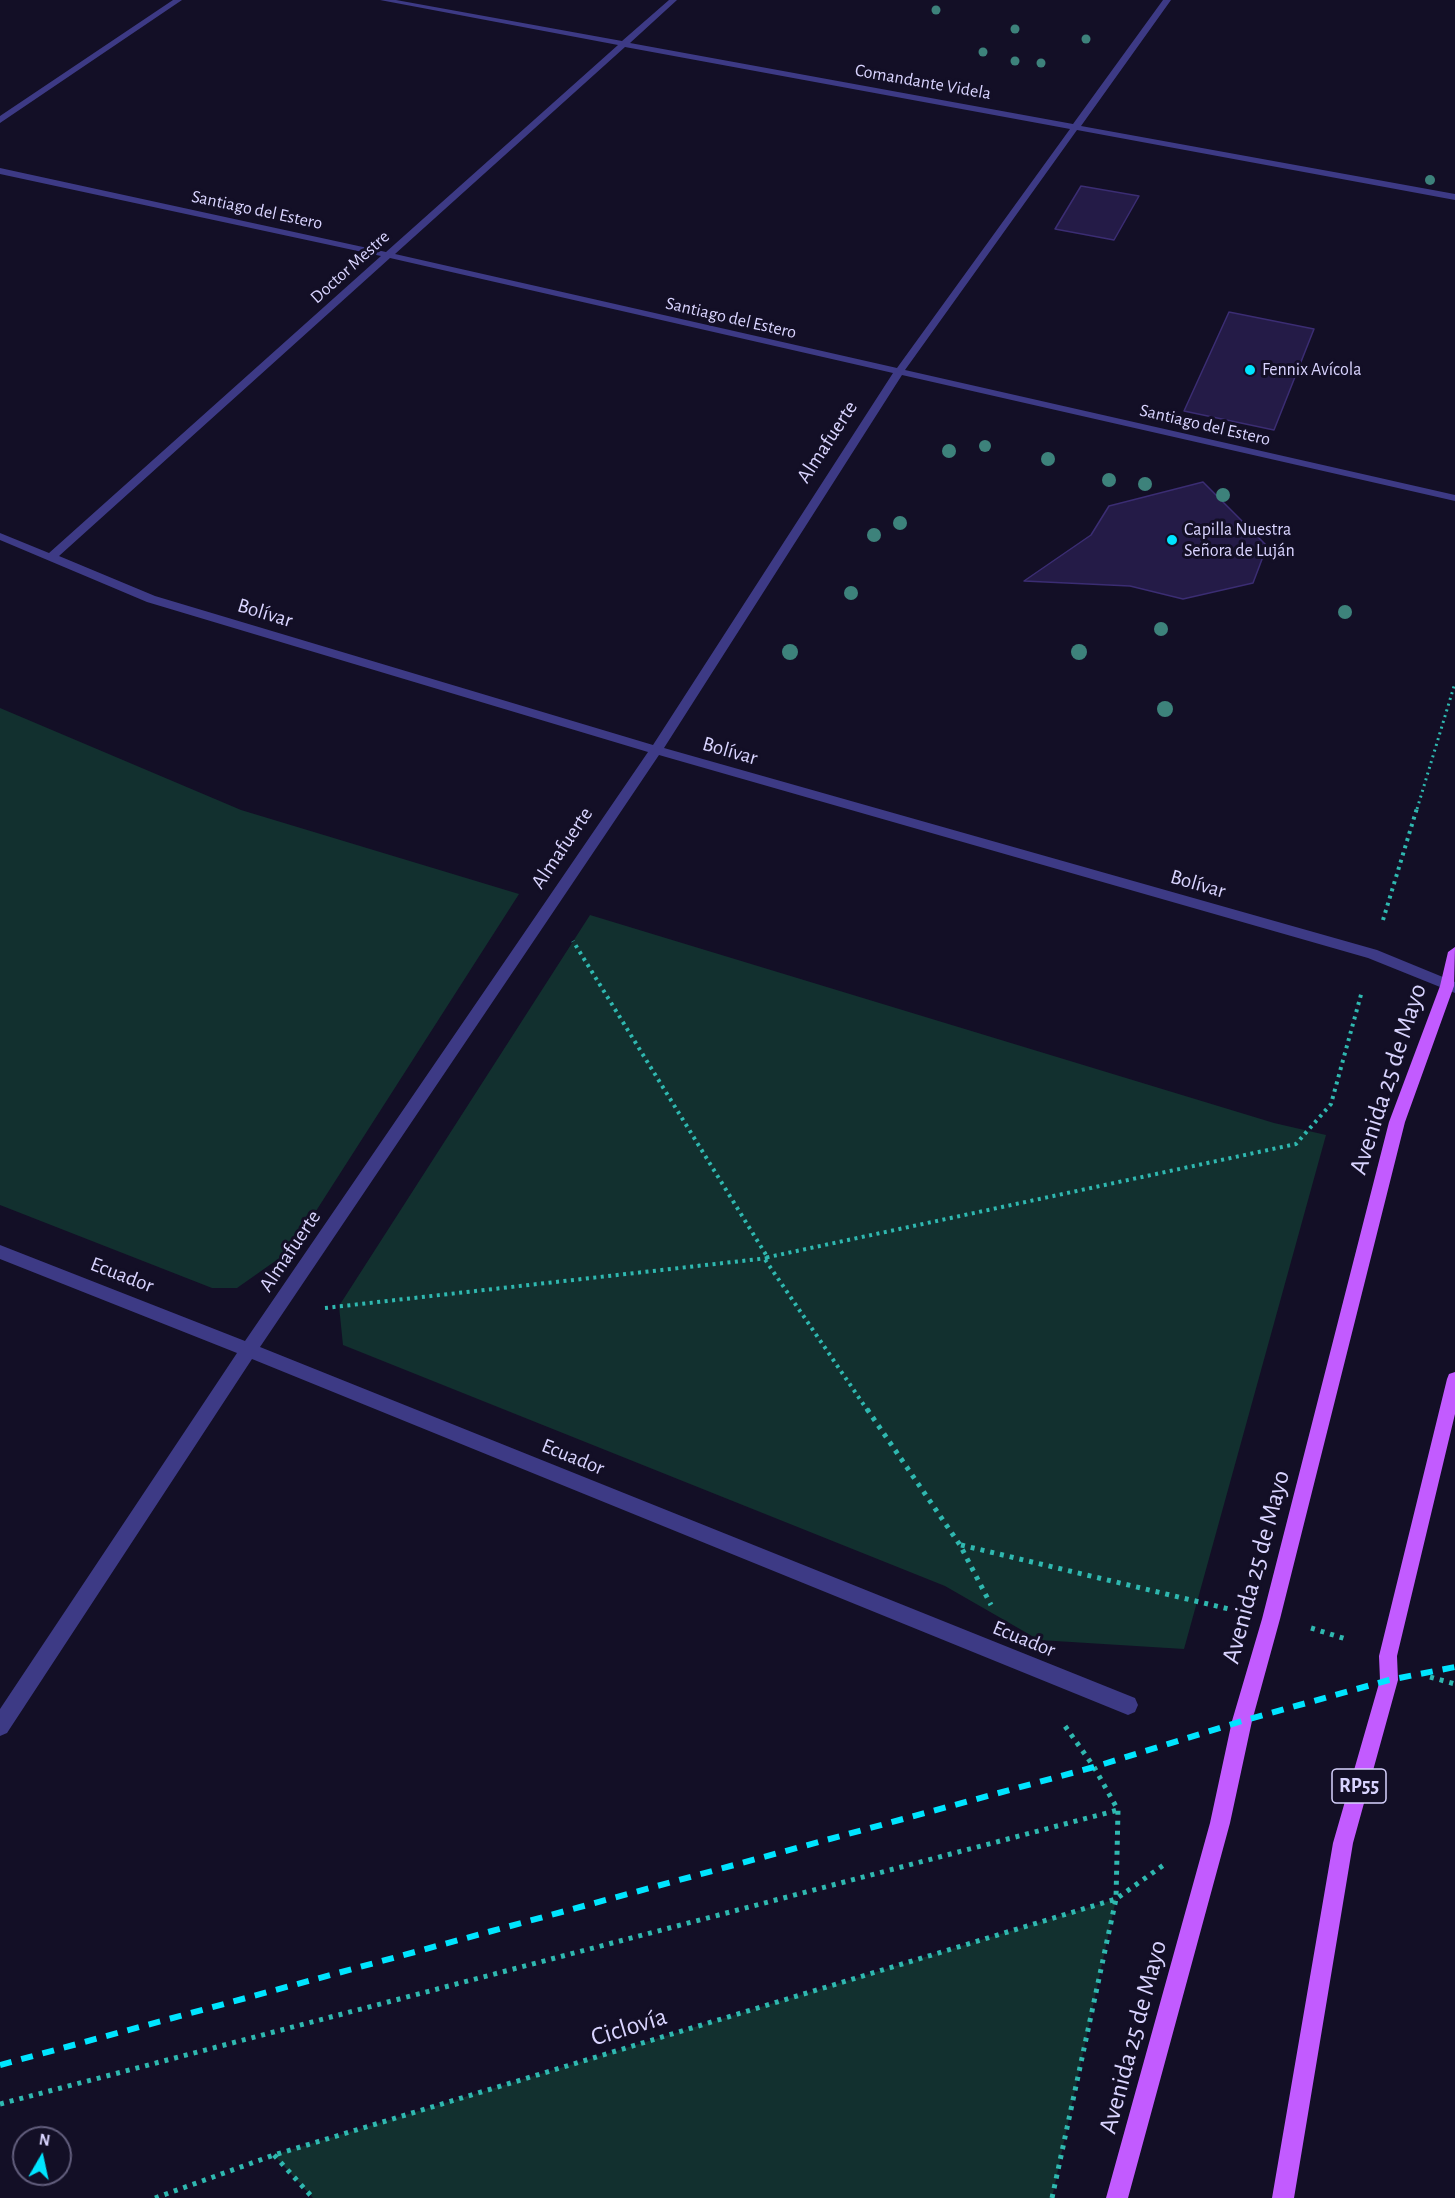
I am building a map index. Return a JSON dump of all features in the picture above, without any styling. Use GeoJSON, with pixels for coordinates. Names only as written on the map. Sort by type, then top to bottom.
{"type":"FeatureCollection","features":[{"type":"Feature","properties":{"kind":"main road","name":"Avenida 25 de Mayo"},"geometry":{"type":"LineString","coordinates":[[1118,2198],[1220,1823],[1242,1720],[1271,1619],[1397,1122],[1451,987],[1455,952]]}},
{"type":"Feature","properties":{"kind":"main road","name":"RP55"},"geometry":{"type":"LineString","coordinates":[[1283,2198],[1343,1843],[1389,1680],[1388,1656],[1455,1378]]}},
{"type":"Feature","properties":{"kind":"street"},"geometry":{"type":"LineString","coordinates":[[0,120],[178,0]]}},
{"type":"Feature","properties":{"kind":"street","name":"Comandante Videla"},"geometry":{"type":"LineString","coordinates":[[384,0],[1455,196]]}},
{"type":"Feature","properties":{"kind":"street","name":"Doctor Mestre"},"geometry":{"type":"LineString","coordinates":[[51,558],[673,0]]}},
{"type":"Feature","properties":{"kind":"street","name":"Almafuerte"},"geometry":{"type":"LineString","coordinates":[[0,1726],[249,1350],[656,750],[898,373],[1167,0]]}},
{"type":"Feature","properties":{"kind":"street","name":"Santiago del Estero"},"geometry":{"type":"LineString","coordinates":[[0,171],[388,255],[898,373],[1455,498]]}},
{"type":"Feature","properties":{"kind":"street","name":"Bolívar"},"geometry":{"type":"LineString","coordinates":[[0,536],[151,599],[656,750],[1372,954],[1451,987]]}},
{"type":"Feature","properties":{"kind":"street","name":"Ecuador"},"geometry":{"type":"LineString","coordinates":[[0,1252],[249,1350],[1128,1705]]}},
{"type":"Feature","properties":{"kind":"path"},"geometry":{"type":"LineString","coordinates":[[275,1313],[768,1258],[1296,1144],[1331,1104],[1372,954],[1455,682]]}},
{"type":"Feature","properties":{"kind":"path"},"geometry":{"type":"LineString","coordinates":[[550,905],[768,1258]]}},
{"type":"Feature","properties":{"kind":"path"},"geometry":{"type":"LineString","coordinates":[[768,1258],[764,1258],[960,1545],[1021,1662]]}},
{"type":"Feature","properties":{"kind":"path"},"geometry":{"type":"LineString","coordinates":[[960,1545],[1332,1633],[1388,1656],[1422,1674],[1455,1684]]}},
{"type":"Feature","properties":{"kind":"path"},"geometry":{"type":"LineString","coordinates":[[1052,2198],[1116,1899],[1118,1810],[1094,1767],[1060,1718]]}},
{"type":"Feature","properties":{"kind":"path"},"geometry":{"type":"LineString","coordinates":[[0,2104],[1118,1810]]}},
{"type":"Feature","properties":{"kind":"path","name":"Ciclovía"},"geometry":{"type":"LineString","coordinates":[[155,2198],[274,2156],[1116,1899]]}},
{"type":"Feature","properties":{"kind":"path"},"geometry":{"type":"LineString","coordinates":[[274,2156],[313,2198]]}},
{"type":"Feature","properties":{"kind":"green space"},"geometry":{"type":"Polygon","coordinates":[[[0,708],[241,810],[519,894],[291,1250],[237,1288],[212,1288],[0,1205],[0,708]]]}},
{"type":"Feature","properties":{"kind":"green space"},"geometry":{"type":"Polygon","coordinates":[[[590,915],[1274,1123],[1326,1135],[1184,1649],[1039,1640],[945,1586],[343,1345],[339,1306],[590,915]]]}},
{"type":"Feature","properties":{"kind":"green space"},"geometry":{"type":"Polygon","coordinates":[[[1116,1899],[1052,2198],[313,2198],[274,2155],[1116,1899]]]}},
{"type":"Feature","properties":{"kind":"building"},"geometry":{"type":"Polygon","coordinates":[[[1081,186],[1139,196],[1114,240],[1055,229],[1081,186]]]}},
{"type":"Feature","properties":{"kind":"building","name":"Fennix Avícola"},"geometry":{"type":"Polygon","coordinates":[[[1229,312],[1314,329],[1274,430],[1184,411],[1229,312]]]}},
{"type":"Feature","properties":{"kind":"building","name":"Capilla Nuestra Señora de Luján"},"geometry":{"type":"Polygon","coordinates":[[[1203,482],[1267,546],[1253,583],[1183,599],[1130,586],[1024,581],[1091,535],[1109,506],[1203,482]]]}},
{"type":"Feature","properties":{"kind":"railway"},"geometry":{"type":"LineString","coordinates":[[0,2065],[1094,1767],[1242,1721],[1389,1680],[1455,1667]]}},
{"type":"Feature","properties":{"kind":"place","name":"Fennix Avícola"},"geometry":{"type":"Point","coordinates":[1250,370]}},
{"type":"Feature","properties":{"kind":"place","name":"Capilla Nuestra Señora de Luján"},"geometry":{"type":"Point","coordinates":[1172,540]}}]}
